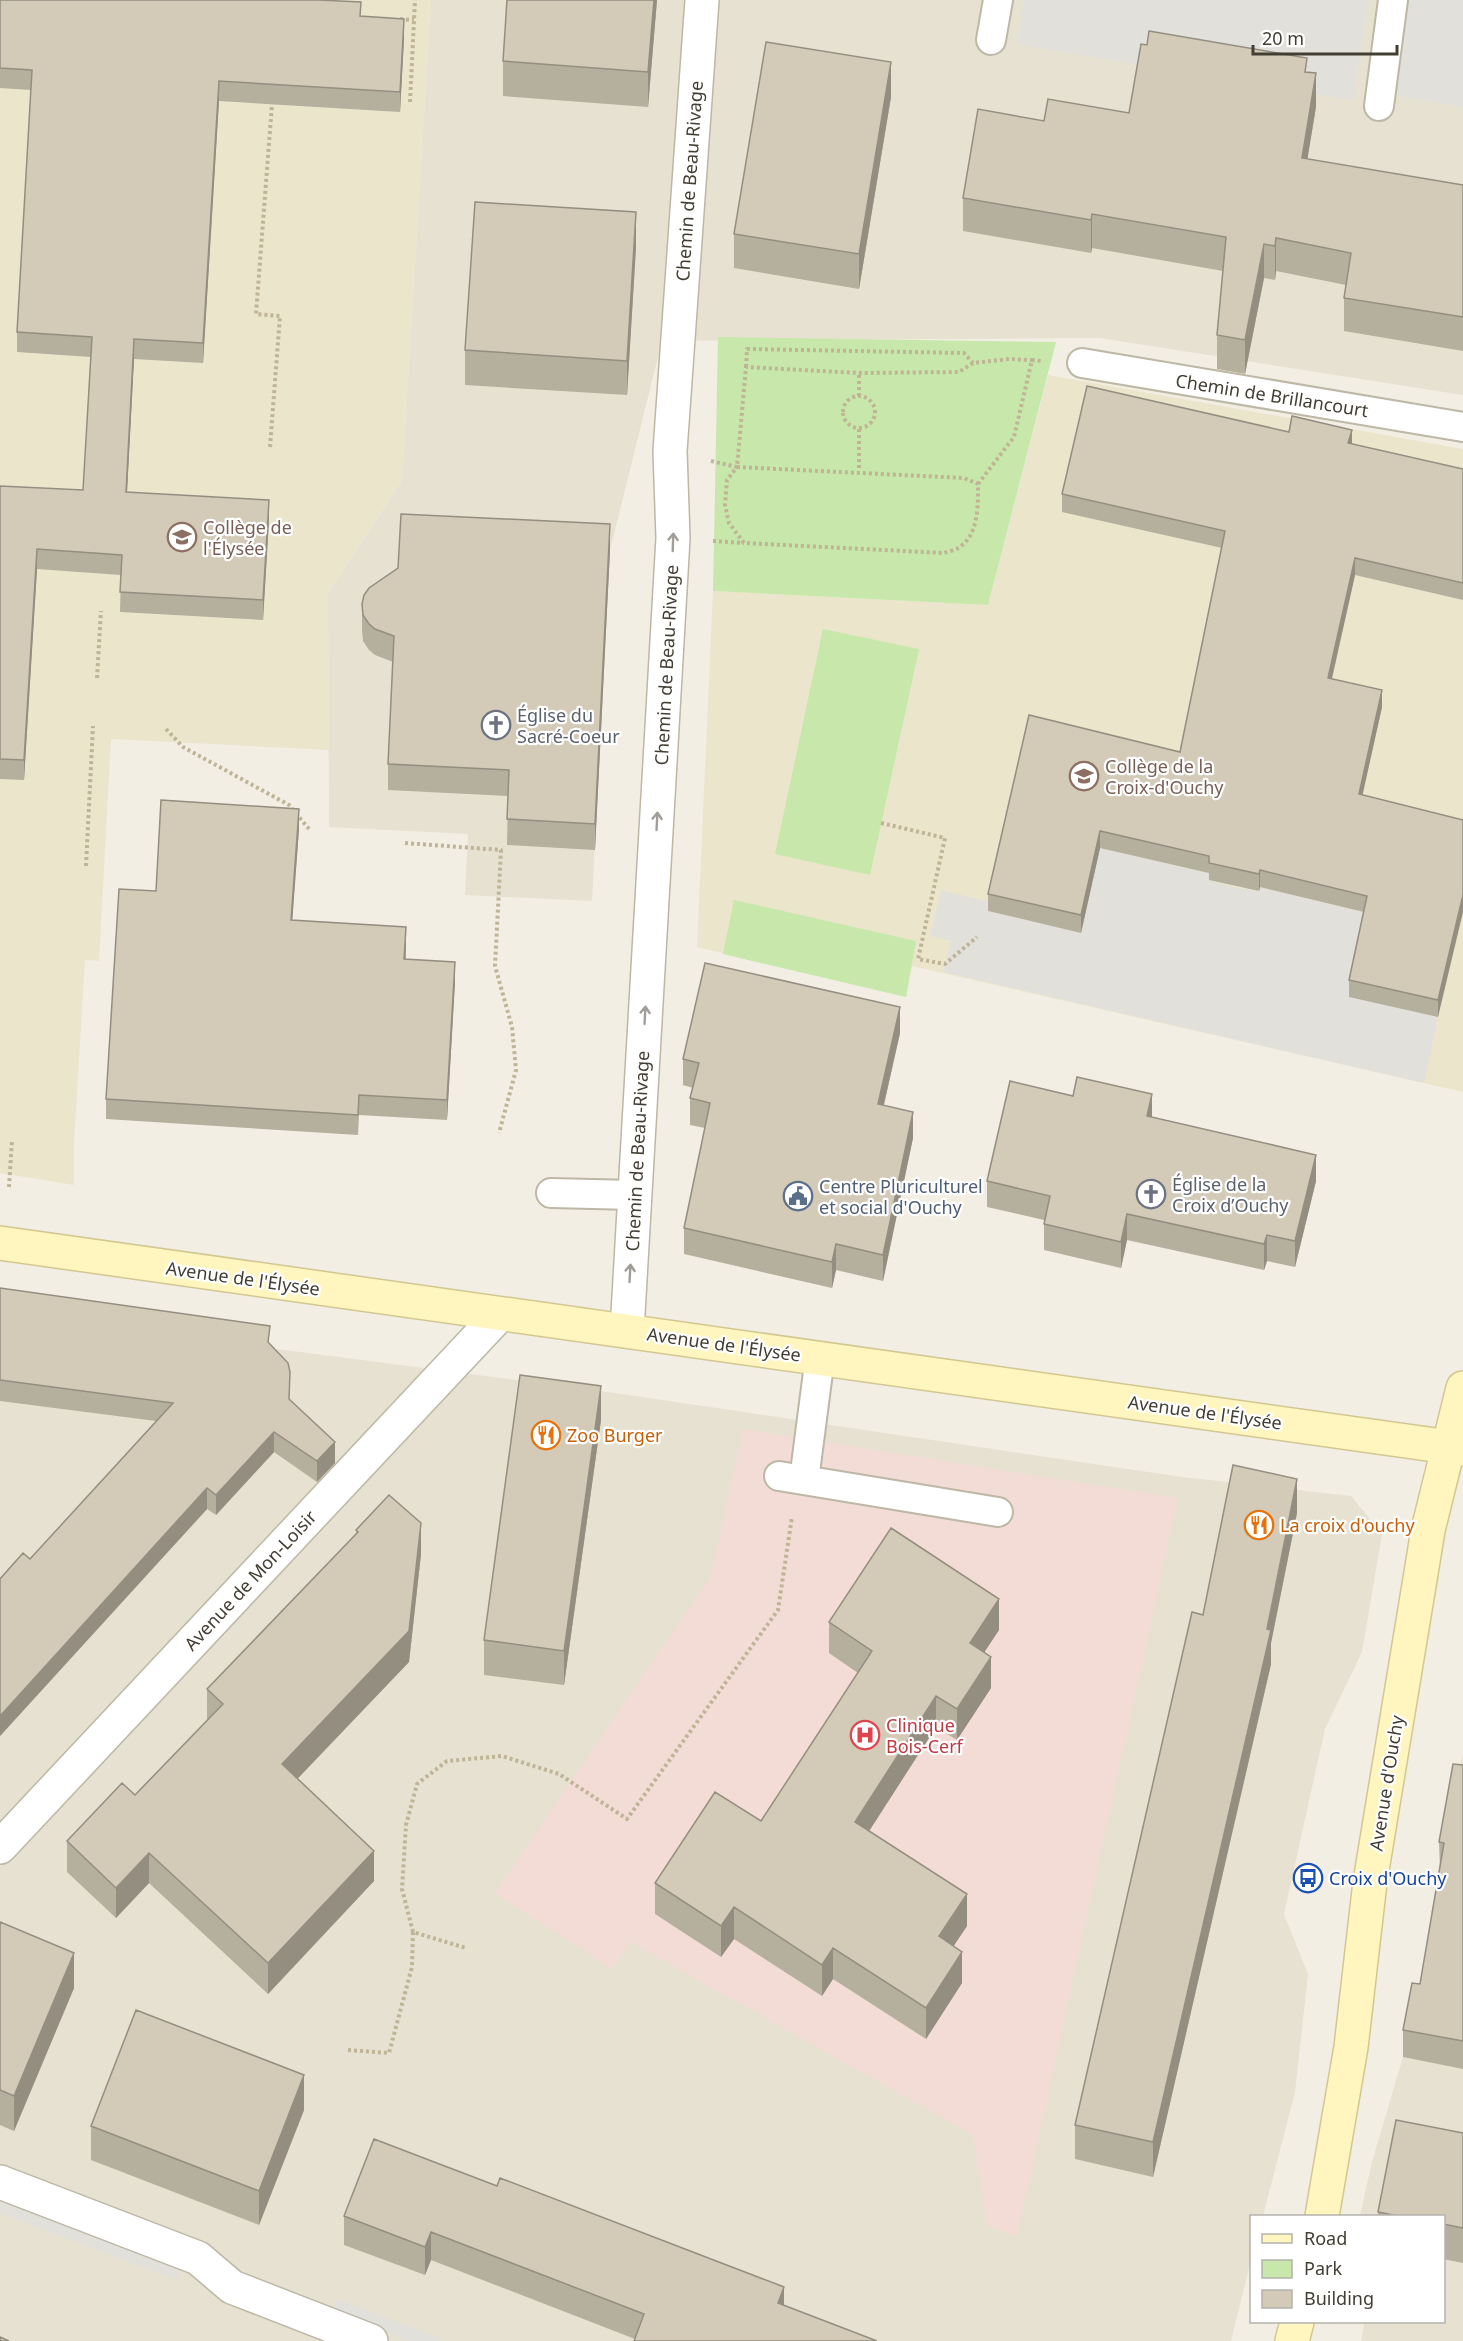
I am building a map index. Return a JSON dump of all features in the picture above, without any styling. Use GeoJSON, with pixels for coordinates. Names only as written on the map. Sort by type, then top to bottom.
{"type":"FeatureCollection","features":[{"type":"Feature","properties":{"kind":"main road","name":"Avenue de l'Élysée"},"geometry":{"type":"LineString","coordinates":[[0,1243],[1455,1448]]}},
{"type":"Feature","properties":{"kind":"main road","name":"Avenue d'Ouchy"},"geometry":{"type":"LineString","coordinates":[[1322,2215],[1352,2047],[1370,1882],[1428,1530],[1455,1448],[1463,1388]]}},
{"type":"Feature","properties":{"kind":"main road"},"geometry":{"type":"LineString","coordinates":[[1292,2341],[1297,2323]]}},
{"type":"Feature","properties":{"kind":"street","name":"Chemin de Beau-Rivage"},"geometry":{"type":"LineString","coordinates":[[627,1331],[673,538],[670,451],[702,0]]}},
{"type":"Feature","properties":{"kind":"street","name":"Avenue de Mon-Loisir"},"geometry":{"type":"LineString","coordinates":[[0,1847],[500,1314]]}},
{"type":"Feature","properties":{"kind":"street"},"geometry":{"type":"LineString","coordinates":[[0,2182],[198,2258],[232,2287],[371,2341]]}},
{"type":"Feature","properties":{"kind":"lane"},"geometry":{"type":"LineString","coordinates":[[991,40],[998,0]]}},
{"type":"Feature","properties":{"kind":"lane"},"geometry":{"type":"LineString","coordinates":[[1379,106],[1394,0]]}},
{"type":"Feature","properties":{"kind":"lane","name":"Chemin de Brillancourt"},"geometry":{"type":"LineString","coordinates":[[1082,363],[1463,427]]}},
{"type":"Feature","properties":{"kind":"lane"},"geometry":{"type":"LineString","coordinates":[[551,1193],[634,1195]]}},
{"type":"Feature","properties":{"kind":"lane"},"geometry":{"type":"LineString","coordinates":[[820,1357],[794,1478],[998,1512]]}},
{"type":"Feature","properties":{"kind":"path"},"geometry":{"type":"LineString","coordinates":[[410,102],[415,0]]}},
{"type":"Feature","properties":{"kind":"path"},"geometry":{"type":"LineString","coordinates":[[391,18],[414,20]]}},
{"type":"Feature","properties":{"kind":"path"},"geometry":{"type":"LineString","coordinates":[[403,31],[413,31]]}},
{"type":"Feature","properties":{"kind":"path"},"geometry":{"type":"LineString","coordinates":[[270,447],[280,316],[256,315],[272,104]]}},
{"type":"Feature","properties":{"kind":"path"},"geometry":{"type":"LineString","coordinates":[[973,363],[964,353],[747,349],[737,467],[727,480],[725,505],[729,523],[744,543],[944,553],[961,547],[972,532],[978,502],[978,484],[1014,437],[1032,360]]}},
{"type":"Feature","properties":{"kind":"path"},"geometry":{"type":"LineString","coordinates":[[746,367],[859,373],[959,372],[973,363],[1009,359],[1082,363]]}},
{"type":"Feature","properties":{"kind":"path"},"geometry":{"type":"LineString","coordinates":[[859,373],[859,396]]}},
{"type":"Feature","properties":{"kind":"path"},"geometry":{"type":"LineString","coordinates":[[859,396],[871,401],[875,411],[872,423],[859,429],[848,425],[843,409],[849,399],[859,396]]}},
{"type":"Feature","properties":{"kind":"path"},"geometry":{"type":"LineString","coordinates":[[859,429],[859,471]]}},
{"type":"Feature","properties":{"kind":"path"},"geometry":{"type":"LineString","coordinates":[[670,451],[737,467],[944,475],[964,477],[978,484]]}},
{"type":"Feature","properties":{"kind":"path"},"geometry":{"type":"LineString","coordinates":[[97,678],[101,611]]}},
{"type":"Feature","properties":{"kind":"path"},"geometry":{"type":"LineString","coordinates":[[86,866],[93,726]]}},
{"type":"Feature","properties":{"kind":"path"},"geometry":{"type":"LineString","coordinates":[[166,729],[183,747],[289,805],[309,829]]}},
{"type":"Feature","properties":{"kind":"path"},"geometry":{"type":"LineString","coordinates":[[881,823],[945,838],[918,959],[945,964],[977,937]]}},
{"type":"Feature","properties":{"kind":"path"},"geometry":{"type":"LineString","coordinates":[[405,843],[501,850],[495,966],[512,1027],[516,1070],[499,1133]]}},
{"type":"Feature","properties":{"kind":"path"},"geometry":{"type":"LineString","coordinates":[[9,1187],[12,1140]]}},
{"type":"Feature","properties":{"kind":"path"},"geometry":{"type":"LineString","coordinates":[[348,2050],[389,2053],[412,1967],[413,1932],[402,1889],[406,1825],[417,1784],[447,1761],[502,1756],[559,1774],[627,1819],[778,1610],[794,1478]]}},
{"type":"Feature","properties":{"kind":"path"},"geometry":{"type":"LineString","coordinates":[[413,1932],[466,1948]]}},
{"type":"Feature","properties":{"kind":"shaded area","name":"Collège de l'Élysée"},"geometry":{"type":"Polygon","coordinates":[[[0,0],[431,0],[402,480],[328,593],[329,750],[111,739],[99,961],[85,960],[74,1144],[74,1185],[0,1173],[0,0]]]}},
{"type":"Feature","properties":{"kind":"shaded area"},"geometry":{"type":"Polygon","coordinates":[[[431,0],[1463,0],[1463,395],[1100,338],[662,341],[610,550],[592,901],[465,895],[468,834],[329,827],[328,593],[402,480],[431,0]]]}},
{"type":"Feature","properties":{"kind":"shaded area"},"geometry":{"type":"Polygon","coordinates":[[[1024,0],[1368,0],[1353,100],[1017,44],[1024,0]]]}},
{"type":"Feature","properties":{"kind":"shaded area"},"geometry":{"type":"Polygon","coordinates":[[[1408,0],[1463,0],[1463,107],[1397,96],[1408,0]]]}},
{"type":"Feature","properties":{"kind":"shaded area","name":"Collège de la Croix-d'Ouchy"},"geometry":{"type":"Polygon","coordinates":[[[1048,375],[1463,449],[1463,1092],[912,966],[906,997],[697,947],[713,591],[988,605],[1048,375]]]}},
{"type":"Feature","properties":{"kind":"shaded area"},"geometry":{"type":"Polygon","coordinates":[[[1100,848],[1209,873],[1209,880],[1231,887],[1259,891],[1260,887],[1367,913],[1438,1017],[1424,1083],[943,972],[951,941],[930,936],[941,890],[990,902],[988,911],[1081,932],[1100,848]]]}},
{"type":"Feature","properties":{"kind":"shaded area"},"geometry":{"type":"Polygon","coordinates":[[[0,1313],[615,1393],[1182,1477],[1351,1496],[1382,1534],[1362,1652],[1325,1729],[1284,1914],[1308,1974],[1295,2092],[1263,2215],[1250,2215],[1250,2264],[1231,2341],[0,2341],[0,1313]]]}},
{"type":"Feature","properties":{"kind":"shaded area","name":"Clinique Bois-Cerf"},"geometry":{"type":"Polygon","coordinates":[[[743,1429],[1178,1498],[1017,2236],[988,2226],[973,2135],[631,1942],[612,1969],[495,1893],[711,1576],[743,1429]]]}},
{"type":"Feature","properties":{"kind":"shaded area"},"geometry":{"type":"Polygon","coordinates":[[[1463,1754],[1463,2341],[1361,2341],[1363,2323],[1445,2323],[1445,2215],[1360,2215],[1372,2162],[1403,2057],[1412,2010],[1426,1980],[1437,1914],[1439,1869],[1453,1791],[1463,1754]]]}},
{"type":"Feature","properties":{"kind":"shaded area"},"geometry":{"type":"Polygon","coordinates":[[[0,2198],[181,2268],[176,2280],[0,2213],[0,2198]]]}},
{"type":"Feature","properties":{"kind":"shaded area"},"geometry":{"type":"Polygon","coordinates":[[[338,2299],[447,2341],[411,2341],[333,2311],[338,2299]]]}},
{"type":"Feature","properties":{"kind":"green space"},"geometry":{"type":"Polygon","coordinates":[[[718,337],[1056,342],[988,605],[713,591],[718,337]]]}},
{"type":"Feature","properties":{"kind":"green space"},"geometry":{"type":"Polygon","coordinates":[[[823,629],[919,649],[870,875],[775,854],[823,629]]]}},
{"type":"Feature","properties":{"kind":"green space"},"geometry":{"type":"Polygon","coordinates":[[[734,900],[916,941],[906,997],[723,954],[734,900]]]}},
{"type":"Feature","properties":{"kind":"building"},"geometry":{"type":"Polygon","coordinates":[[[0,0],[319,0],[361,2],[360,16],[404,19],[400,92],[219,81],[203,343],[134,339],[126,492],[269,500],[263,600],[120,592],[122,555],[37,549],[24,760],[0,759],[0,486],[83,490],[92,337],[17,332],[32,70],[0,68],[0,0]]]}},
{"type":"Feature","properties":{"kind":"building"},"geometry":{"type":"Polygon","coordinates":[[[507,0],[654,0],[648,72],[503,61],[507,0]]]}},
{"type":"Feature","properties":{"kind":"building"},"geometry":{"type":"Polygon","coordinates":[[[1149,31],[1307,58],[1305,72],[1316,73],[1302,158],[1463,185],[1463,317],[1344,298],[1351,253],[1276,238],[1275,246],[1264,244],[1245,340],[1217,335],[1226,237],[1092,214],[1091,220],[963,198],[978,109],[1044,121],[1048,99],[1129,113],[1141,44],[1147,45],[1149,31]]]}},
{"type":"Feature","properties":{"kind":"building"},"geometry":{"type":"Polygon","coordinates":[[[766,42],[891,62],[859,254],[734,234],[766,42]]]}},
{"type":"Feature","properties":{"kind":"building"},"geometry":{"type":"Polygon","coordinates":[[[475,202],[636,212],[627,361],[465,350],[475,202]]]}},
{"type":"Feature","properties":{"kind":"building"},"geometry":{"type":"Polygon","coordinates":[[[1087,386],[1289,432],[1292,416],[1352,430],[1348,443],[1463,469],[1463,583],[1355,558],[1328,678],[1382,690],[1359,794],[1463,820],[1463,895],[1438,1000],[1349,980],[1367,896],[1260,870],[1259,874],[1209,863],[1209,856],[1100,831],[1081,915],[988,894],[1029,715],[1180,752],[1225,531],[1062,494],[1087,386]]]}},
{"type":"Feature","properties":{"kind":"building","name":"Église du Sacré-Coeur"},"geometry":{"type":"Polygon","coordinates":[[[401,514],[610,524],[595,824],[507,819],[509,770],[388,764],[394,636],[375,629],[369,624],[363,615],[362,604],[369,588],[398,568],[401,514]]]}},
{"type":"Feature","properties":{"kind":"building"},"geometry":{"type":"Polygon","coordinates":[[[161,800],[299,809],[291,920],[406,927],[404,959],[455,962],[447,1100],[359,1095],[358,1115],[106,1099],[119,889],[156,891],[161,800]]]}},
{"type":"Feature","properties":{"kind":"building","name":"Centre Pluriculturel et social d'Ouchy"},"geometry":{"type":"Polygon","coordinates":[[[705,963],[900,1007],[878,1104],[913,1112],[883,1255],[836,1244],[832,1262],[684,1228],[710,1103],[690,1098],[699,1063],[683,1059],[705,963]]]}},
{"type":"Feature","properties":{"kind":"building","name":"Église de la Croix d’Ouchy"},"geometry":{"type":"Polygon","coordinates":[[[1077,1077],[1152,1094],[1147,1116],[1316,1155],[1295,1241],[1267,1235],[1264,1244],[1127,1214],[1121,1242],[1044,1224],[1050,1196],[987,1181],[1010,1081],[1073,1096],[1077,1077]]]}},
{"type":"Feature","properties":{"kind":"building"},"geometry":{"type":"Polygon","coordinates":[[[0,1288],[270,1326],[268,1342],[288,1363],[289,1399],[335,1442],[317,1461],[274,1432],[216,1495],[207,1488],[0,1716],[0,1579],[23,1553],[30,1559],[173,1403],[0,1380],[0,1288]]]}},
{"type":"Feature","properties":{"kind":"building"},"geometry":{"type":"Polygon","coordinates":[[[520,1375],[601,1386],[564,1651],[484,1640],[520,1375]]]}},
{"type":"Feature","properties":{"kind":"building"},"geometry":{"type":"Polygon","coordinates":[[[1233,1465],[1297,1479],[1267,1629],[1271,1630],[1153,2142],[1075,2125],[1192,1612],[1203,1615],[1233,1465]]]}},
{"type":"Feature","properties":{"kind":"building"},"geometry":{"type":"Polygon","coordinates":[[[389,1495],[421,1523],[409,1631],[282,1764],[374,1851],[268,1963],[149,1853],[116,1888],[67,1841],[122,1783],[135,1795],[223,1704],[207,1689],[358,1532],[356,1530],[389,1495]]]}},
{"type":"Feature","properties":{"kind":"building"},"geometry":{"type":"Polygon","coordinates":[[[891,1528],[999,1599],[970,1643],[991,1657],[957,1709],[936,1696],[855,1822],[967,1894],[939,1936],[962,1952],[926,2008],[833,1948],[822,1965],[734,1907],[721,1926],[655,1883],[715,1792],[761,1821],[872,1651],[829,1622],[891,1528]]]}},
{"type":"Feature","properties":{"kind":"building"},"geometry":{"type":"Polygon","coordinates":[[[1453,1764],[1463,1765],[1463,2041],[1403,2030],[1412,1983],[1420,1984],[1444,1843],[1439,1842],[1453,1764]]]}},
{"type":"Feature","properties":{"kind":"building"},"geometry":{"type":"Polygon","coordinates":[[[0,1922],[74,1953],[14,2096],[0,2090],[0,1922]]]}},
{"type":"Feature","properties":{"kind":"building"},"geometry":{"type":"Polygon","coordinates":[[[136,2010],[304,2075],[259,2191],[91,2126],[136,2010]]]}},
{"type":"Feature","properties":{"kind":"building"},"geometry":{"type":"Polygon","coordinates":[[[1396,2120],[1463,2133],[1463,2228],[1445,2224],[1445,2215],[1393,2215],[1378,2212],[1396,2120]]]}},
{"type":"Feature","properties":{"kind":"building"},"geometry":{"type":"Polygon","coordinates":[[[374,2139],[497,2186],[500,2178],[784,2287],[778,2303],[877,2341],[634,2341],[644,2314],[431,2232],[425,2247],[344,2216],[374,2139]]]}},
{"type":"Feature","properties":{"kind":"place","name":"Collège de l'Élysée"},"geometry":{"type":"Point","coordinates":[182,537]}},
{"type":"Feature","properties":{"kind":"place","name":"Église du Sacré-Coeur"},"geometry":{"type":"Point","coordinates":[496,725]}},
{"type":"Feature","properties":{"kind":"place","name":"Collège de la Croix-d'Ouchy"},"geometry":{"type":"Point","coordinates":[1084,776]}},
{"type":"Feature","properties":{"kind":"place","name":"Église de la Croix d’Ouchy"},"geometry":{"type":"Point","coordinates":[1151,1194]}},
{"type":"Feature","properties":{"kind":"place","name":"Centre Pluriculturel et social d'Ouchy"},"geometry":{"type":"Point","coordinates":[798,1196]}},
{"type":"Feature","properties":{"kind":"place","name":"Zoo Burger"},"geometry":{"type":"Point","coordinates":[546,1435]}},
{"type":"Feature","properties":{"kind":"place","name":"La croix d'ouchy"},"geometry":{"type":"Point","coordinates":[1259,1525]}},
{"type":"Feature","properties":{"kind":"place","name":"Clinique Bois-Cerf"},"geometry":{"type":"Point","coordinates":[865,1735]}},
{"type":"Feature","properties":{"kind":"place","name":"Croix d'Ouchy"},"geometry":{"type":"Point","coordinates":[1308,1878]}}]}
